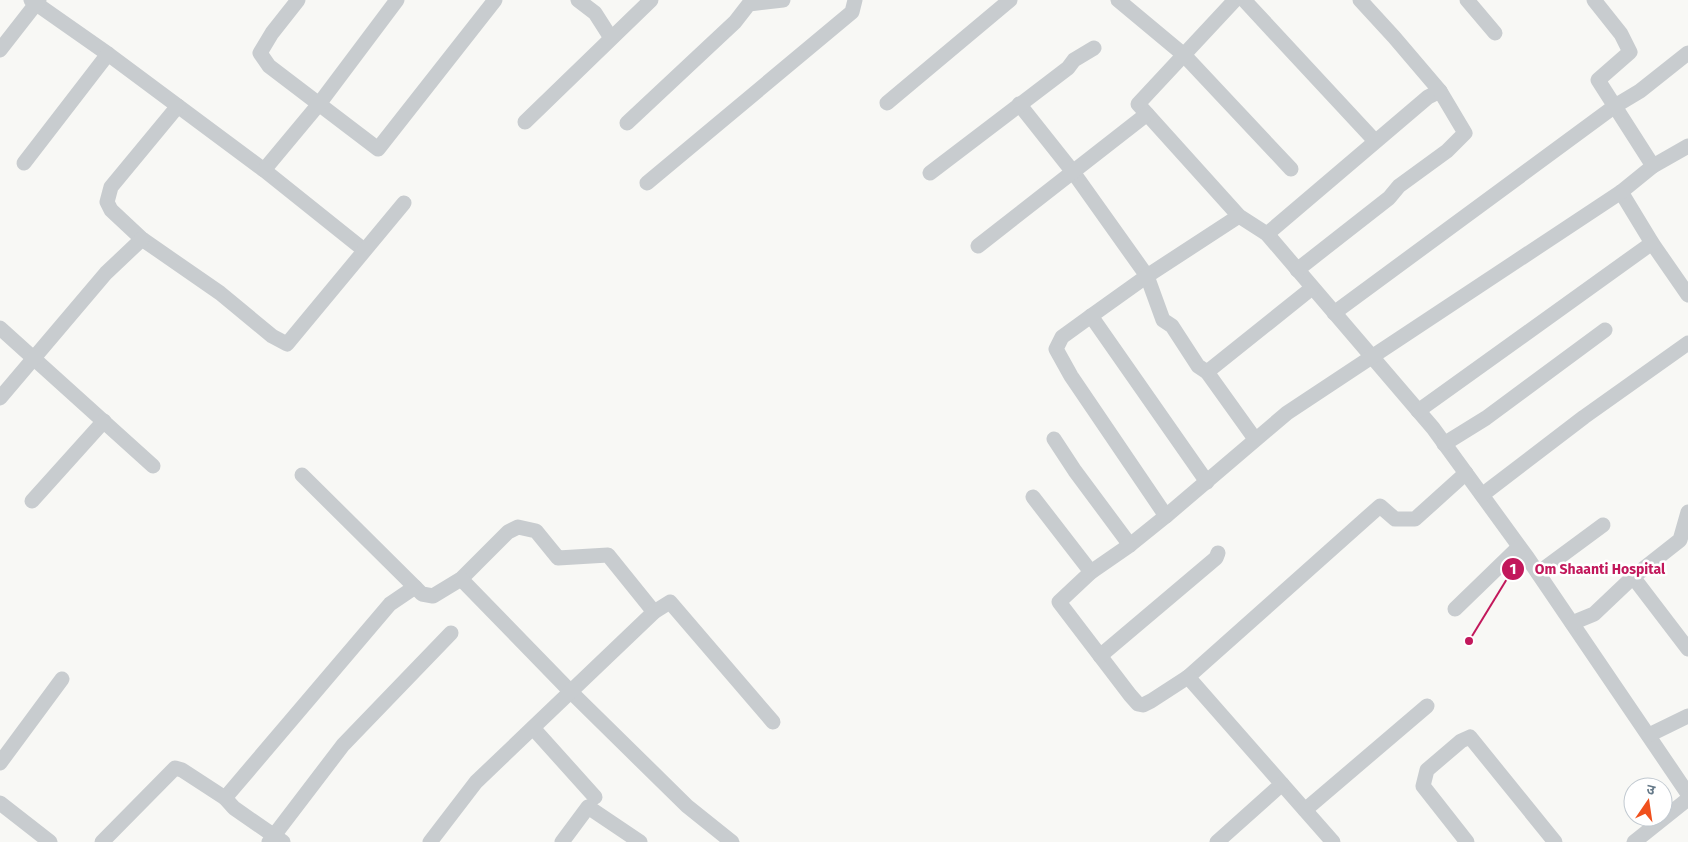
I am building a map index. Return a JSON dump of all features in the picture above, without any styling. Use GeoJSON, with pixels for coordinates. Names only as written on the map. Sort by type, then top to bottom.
{"type":"FeatureCollection","features":[{"type":"Feature","properties":{"kind":"street"},"geometry":{"type":"LineString","coordinates":[[298,0],[272,33],[260,53],[269,66],[378,149],[495,0]]}},
{"type":"Feature","properties":{"kind":"street"},"geometry":{"type":"LineString","coordinates":[[264,170],[319,104],[397,0]]}},
{"type":"Feature","properties":{"kind":"street"},"geometry":{"type":"LineString","coordinates":[[578,0],[595,12],[611,38]]}},
{"type":"Feature","properties":{"kind":"street"},"geometry":{"type":"LineString","coordinates":[[525,122],[651,0]]}},
{"type":"Feature","properties":{"kind":"street"},"geometry":{"type":"LineString","coordinates":[[626,122],[735,22],[749,4],[783,0]]}},
{"type":"Feature","properties":{"kind":"street"},"geometry":{"type":"LineString","coordinates":[[647,183],[852,12],[855,0]]}},
{"type":"Feature","properties":{"kind":"street"},"geometry":{"type":"LineString","coordinates":[[887,103],[1010,0]]}},
{"type":"Feature","properties":{"kind":"street"},"geometry":{"type":"LineString","coordinates":[[1118,0],[1184,55],[1291,169]]}},
{"type":"Feature","properties":{"kind":"street"},"geometry":{"type":"LineString","coordinates":[[1235,0],[1138,104],[1239,216],[1268,234],[1418,411],[1538,573],[1688,794]]}},
{"type":"Feature","properties":{"kind":"street"},"geometry":{"type":"LineString","coordinates":[[1244,0],[1375,141]]}},
{"type":"Feature","properties":{"kind":"street"},"geometry":{"type":"LineString","coordinates":[[1297,270],[1389,198],[1399,186],[1447,151],[1465,133],[1440,91],[1360,0]]}},
{"type":"Feature","properties":{"kind":"street"},"geometry":{"type":"LineString","coordinates":[[1467,0],[1495,33]]}},
{"type":"Feature","properties":{"kind":"street"},"geometry":{"type":"LineString","coordinates":[[0,50],[35,1],[264,170],[364,250]]}},
{"type":"Feature","properties":{"kind":"street"},"geometry":{"type":"LineString","coordinates":[[1597,1],[1621,34],[1630,52],[1598,80],[1653,166]]}},
{"type":"Feature","properties":{"kind":"street"},"geometry":{"type":"LineString","coordinates":[[930,173],[1068,68],[1074,60],[1094,48]]}},
{"type":"Feature","properties":{"kind":"street"},"geometry":{"type":"LineString","coordinates":[[24,162],[108,54]]}},
{"type":"Feature","properties":{"kind":"street"},"geometry":{"type":"LineString","coordinates":[[1334,313],[1615,106],[1640,91],[1688,55]]}},
{"type":"Feature","properties":{"kind":"street"},"geometry":{"type":"LineString","coordinates":[[1268,234],[1375,141],[1428,97],[1440,91]]}},
{"type":"Feature","properties":{"kind":"street"},"geometry":{"type":"LineString","coordinates":[[1019,104],[1072,172],[1147,276],[1163,320],[1172,326],[1198,366],[1207,372],[1255,439]]}},
{"type":"Feature","properties":{"kind":"street"},"geometry":{"type":"LineString","coordinates":[[178,106],[111,187],[107,202],[110,210],[142,239],[220,293],[272,336],[287,344],[404,203]]}},
{"type":"Feature","properties":{"kind":"street"},"geometry":{"type":"LineString","coordinates":[[978,246],[1147,114]]}},
{"type":"Feature","properties":{"kind":"street"},"geometry":{"type":"LineString","coordinates":[[1466,474],[1415,519],[1395,520],[1380,506],[1188,677],[1142,705],[1138,704],[1059,602],[1091,572],[1130,545],[1166,516],[1287,413],[1621,192],[1653,166],[1688,146]]}},
{"type":"Feature","properties":{"kind":"street"},"geometry":{"type":"LineString","coordinates":[[1621,192],[1652,243],[1688,295]]}},
{"type":"Feature","properties":{"kind":"street"},"geometry":{"type":"LineString","coordinates":[[1166,516],[1070,376],[1056,349],[1062,337],[1147,276],[1239,216]]}},
{"type":"Feature","properties":{"kind":"street"},"geometry":{"type":"LineString","coordinates":[[0,398],[106,273],[142,239]]}},
{"type":"Feature","properties":{"kind":"street"},"geometry":{"type":"LineString","coordinates":[[1418,411],[1652,243]]}},
{"type":"Feature","properties":{"kind":"street"},"geometry":{"type":"LineString","coordinates":[[1207,372],[1312,288]]}},
{"type":"Feature","properties":{"kind":"street"},"geometry":{"type":"LineString","coordinates":[[1091,316],[1207,482]]}},
{"type":"Feature","properties":{"kind":"street"},"geometry":{"type":"LineString","coordinates":[[0,328],[153,466]]}},
{"type":"Feature","properties":{"kind":"street"},"geometry":{"type":"LineString","coordinates":[[1444,444],[1486,418],[1605,330]]}},
{"type":"Feature","properties":{"kind":"street"},"geometry":{"type":"LineString","coordinates":[[1482,495],[1584,417],[1688,343]]}},
{"type":"Feature","properties":{"kind":"street"},"geometry":{"type":"LineString","coordinates":[[32,501],[104,421]]}},
{"type":"Feature","properties":{"kind":"street"},"geometry":{"type":"LineString","coordinates":[[1054,439],[1074,472],[1130,545]]}},
{"type":"Feature","properties":{"kind":"street"},"geometry":{"type":"LineString","coordinates":[[302,474],[422,594],[433,596],[461,579],[508,532],[518,526],[536,531],[558,558],[608,555],[654,612]]}},
{"type":"Feature","properties":{"kind":"street"},"geometry":{"type":"LineString","coordinates":[[1032,497],[1091,572]]}},
{"type":"Feature","properties":{"kind":"street"},"geometry":{"type":"LineString","coordinates":[[1572,622],[1594,614],[1633,576],[1680,540],[1688,512]]}},
{"type":"Feature","properties":{"kind":"street"},"geometry":{"type":"LineString","coordinates":[[1538,573],[1603,525]]}},
{"type":"Feature","properties":{"kind":"street"},"geometry":{"type":"LineString","coordinates":[[1455,609],[1519,547]]}},
{"type":"Feature","properties":{"kind":"street"},"geometry":{"type":"LineString","coordinates":[[1100,656],[1216,558],[1218,553]]}},
{"type":"Feature","properties":{"kind":"street"},"geometry":{"type":"LineString","coordinates":[[1633,576],[1688,649]]}},
{"type":"Feature","properties":{"kind":"street"},"geometry":{"type":"LineString","coordinates":[[461,579],[570,691],[687,806],[732,842]]}},
{"type":"Feature","properties":{"kind":"street"},"geometry":{"type":"LineString","coordinates":[[225,798],[390,604],[415,587]]}},
{"type":"Feature","properties":{"kind":"street"},"geometry":{"type":"LineString","coordinates":[[430,842],[476,782],[654,612],[670,602],[773,722]]}},
{"type":"Feature","properties":{"kind":"street"},"geometry":{"type":"LineString","coordinates":[[102,842],[175,768],[182,770],[225,798],[234,808],[275,840],[343,745],[452,634]]}},
{"type":"Feature","properties":{"kind":"street"},"geometry":{"type":"LineString","coordinates":[[1188,677],[1333,842]]}},
{"type":"Feature","properties":{"kind":"street"},"geometry":{"type":"LineString","coordinates":[[0,763],[62,679]]}},
{"type":"Feature","properties":{"kind":"street"},"geometry":{"type":"LineString","coordinates":[[1305,810],[1427,706]]}},
{"type":"Feature","properties":{"kind":"street"},"geometry":{"type":"LineString","coordinates":[[1649,735],[1688,716]]}},
{"type":"Feature","properties":{"kind":"street"},"geometry":{"type":"LineString","coordinates":[[533,728],[595,796]]}},
{"type":"Feature","properties":{"kind":"street"},"geometry":{"type":"LineString","coordinates":[[1467,842],[1423,786],[1427,770],[1461,741],[1470,738],[1555,842]]}},
{"type":"Feature","properties":{"kind":"street"},"geometry":{"type":"LineString","coordinates":[[1217,842],[1282,784]]}},
{"type":"Feature","properties":{"kind":"street"},"geometry":{"type":"LineString","coordinates":[[1634,842],[1688,799]]}},
{"type":"Feature","properties":{"kind":"street"},"geometry":{"type":"LineString","coordinates":[[0,803],[50,842]]}},
{"type":"Feature","properties":{"kind":"street"},"geometry":{"type":"LineString","coordinates":[[562,842],[588,807],[640,842]]}},
{"type":"Feature","properties":{"kind":"place","name":"Om Shaanti Hospital"},"geometry":{"type":"Point","coordinates":[1469,641]}}]}
